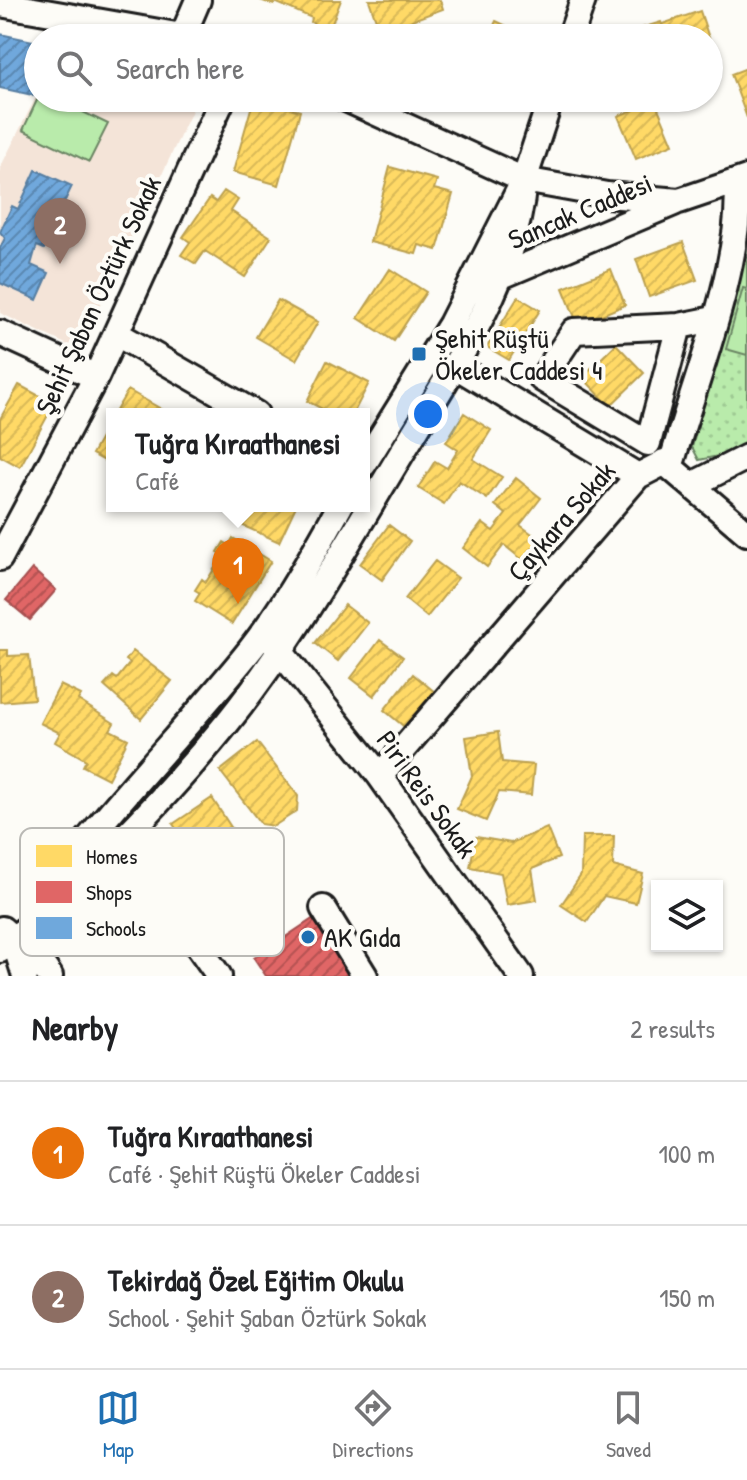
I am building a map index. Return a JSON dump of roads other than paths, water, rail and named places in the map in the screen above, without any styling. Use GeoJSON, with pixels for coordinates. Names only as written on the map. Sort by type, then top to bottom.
{"type":"FeatureCollection","features":[{"type":"Feature","properties":{"kind":"street"},"geometry":{"type":"LineString","coordinates":[[192,24],[198,0]]}},
{"type":"Feature","properties":{"kind":"street"},"geometry":{"type":"LineString","coordinates":[[575,24],[583,0]]}},
{"type":"Feature","properties":{"kind":"street"},"geometry":{"type":"LineString","coordinates":[[3,3],[117,24]]}},
{"type":"Feature","properties":{"kind":"street","name":"Şehit Şaban Öztürk Sokak"},"geometry":{"type":"LineString","coordinates":[[0,558],[117,334],[217,112]]}},
{"type":"Feature","properties":{"kind":"street","name":"Sancak Caddesi"},"geometry":{"type":"LineString","coordinates":[[375,112],[524,180],[607,195],[679,201]]}},
{"type":"Feature","properties":{"kind":"street"},"geometry":{"type":"LineString","coordinates":[[370,454],[451,324],[524,180],[546,112]]}},
{"type":"Feature","properties":{"kind":"street"},"geometry":{"type":"LineString","coordinates":[[372,482],[454,365],[504,275],[521,216],[524,180]]}},
{"type":"Feature","properties":{"kind":"street"},"geometry":{"type":"LineString","coordinates":[[742,180],[733,250],[714,319],[673,458],[664,462],[747,533]]}},
{"type":"Feature","properties":{"kind":"street","name":"Sancak Caddesi"},"geometry":{"type":"LineString","coordinates":[[504,275],[679,201],[742,180]]}},
{"type":"Feature","properties":{"kind":"street"},"geometry":{"type":"LineString","coordinates":[[679,326],[648,443],[542,379],[574,331],[679,326],[714,319]]}},
{"type":"Feature","properties":{"kind":"street"},"geometry":{"type":"LineString","coordinates":[[0,333],[96,377]]}},
{"type":"Feature","properties":{"kind":"street"},"geometry":{"type":"LineString","coordinates":[[117,334],[246,408]]}},
{"type":"Feature","properties":{"kind":"street"},"geometry":{"type":"LineString","coordinates":[[454,365],[638,476]]}},
{"type":"Feature","properties":{"kind":"street"},"geometry":{"type":"LineString","coordinates":[[692,485],[747,457]]}},
{"type":"Feature","properties":{"kind":"street","name":"Çaykara Sokak"},"geometry":{"type":"LineString","coordinates":[[380,776],[638,476],[664,462]]}},
{"type":"Feature","properties":{"kind":"street"},"geometry":{"type":"LineString","coordinates":[[97,828],[262,633],[336,512]]}},
{"type":"Feature","properties":{"kind":"street"},"geometry":{"type":"LineString","coordinates":[[130,828],[227,723],[281,649],[356,512]]}},
{"type":"Feature","properties":{"kind":"street","name":"Piri Reis Sokak"},"geometry":{"type":"LineString","coordinates":[[262,633],[281,649],[380,776],[521,976]]}},
{"type":"Feature","properties":{"kind":"street"},"geometry":{"type":"LineString","coordinates":[[323,908],[365,976]]}},
{"type":"Feature","properties":{"kind":"street"},"geometry":{"type":"LineString","coordinates":[[4,938],[20,919]]}},
{"type":"Feature","properties":{"kind":"street"},"geometry":{"type":"LineString","coordinates":[[4,938],[25,976]]}},
{"type":"Feature","properties":{"kind":"street"},"geometry":{"type":"LineString","coordinates":[[4,938],[20,951]]}},
{"type":"Feature","properties":{"kind":"street"},"geometry":{"type":"LineString","coordinates":[[26,956],[50,976]]}},
{"type":"Feature","properties":{"kind":"street"},"geometry":{"type":"LineString","coordinates":[[205,956],[219,976]]}},
{"type":"Feature","properties":{"kind":"place","name":"Tekirdağ Özel Eğitim Okulu"},"geometry":{"type":"Point","coordinates":[60,264]}},
{"type":"Feature","properties":{"kind":"place","name":"Şehit Rüştü Ökeler Caddesi 4"},"geometry":{"type":"Point","coordinates":[419,354]}},
{"type":"Feature","properties":{"kind":"place","name":"Tuğra Kıraathanesi"},"geometry":{"type":"Point","coordinates":[238,604]}},
{"type":"Feature","properties":{"kind":"place","name":"AK Gıda"},"geometry":{"type":"Point","coordinates":[308,937]}}]}
